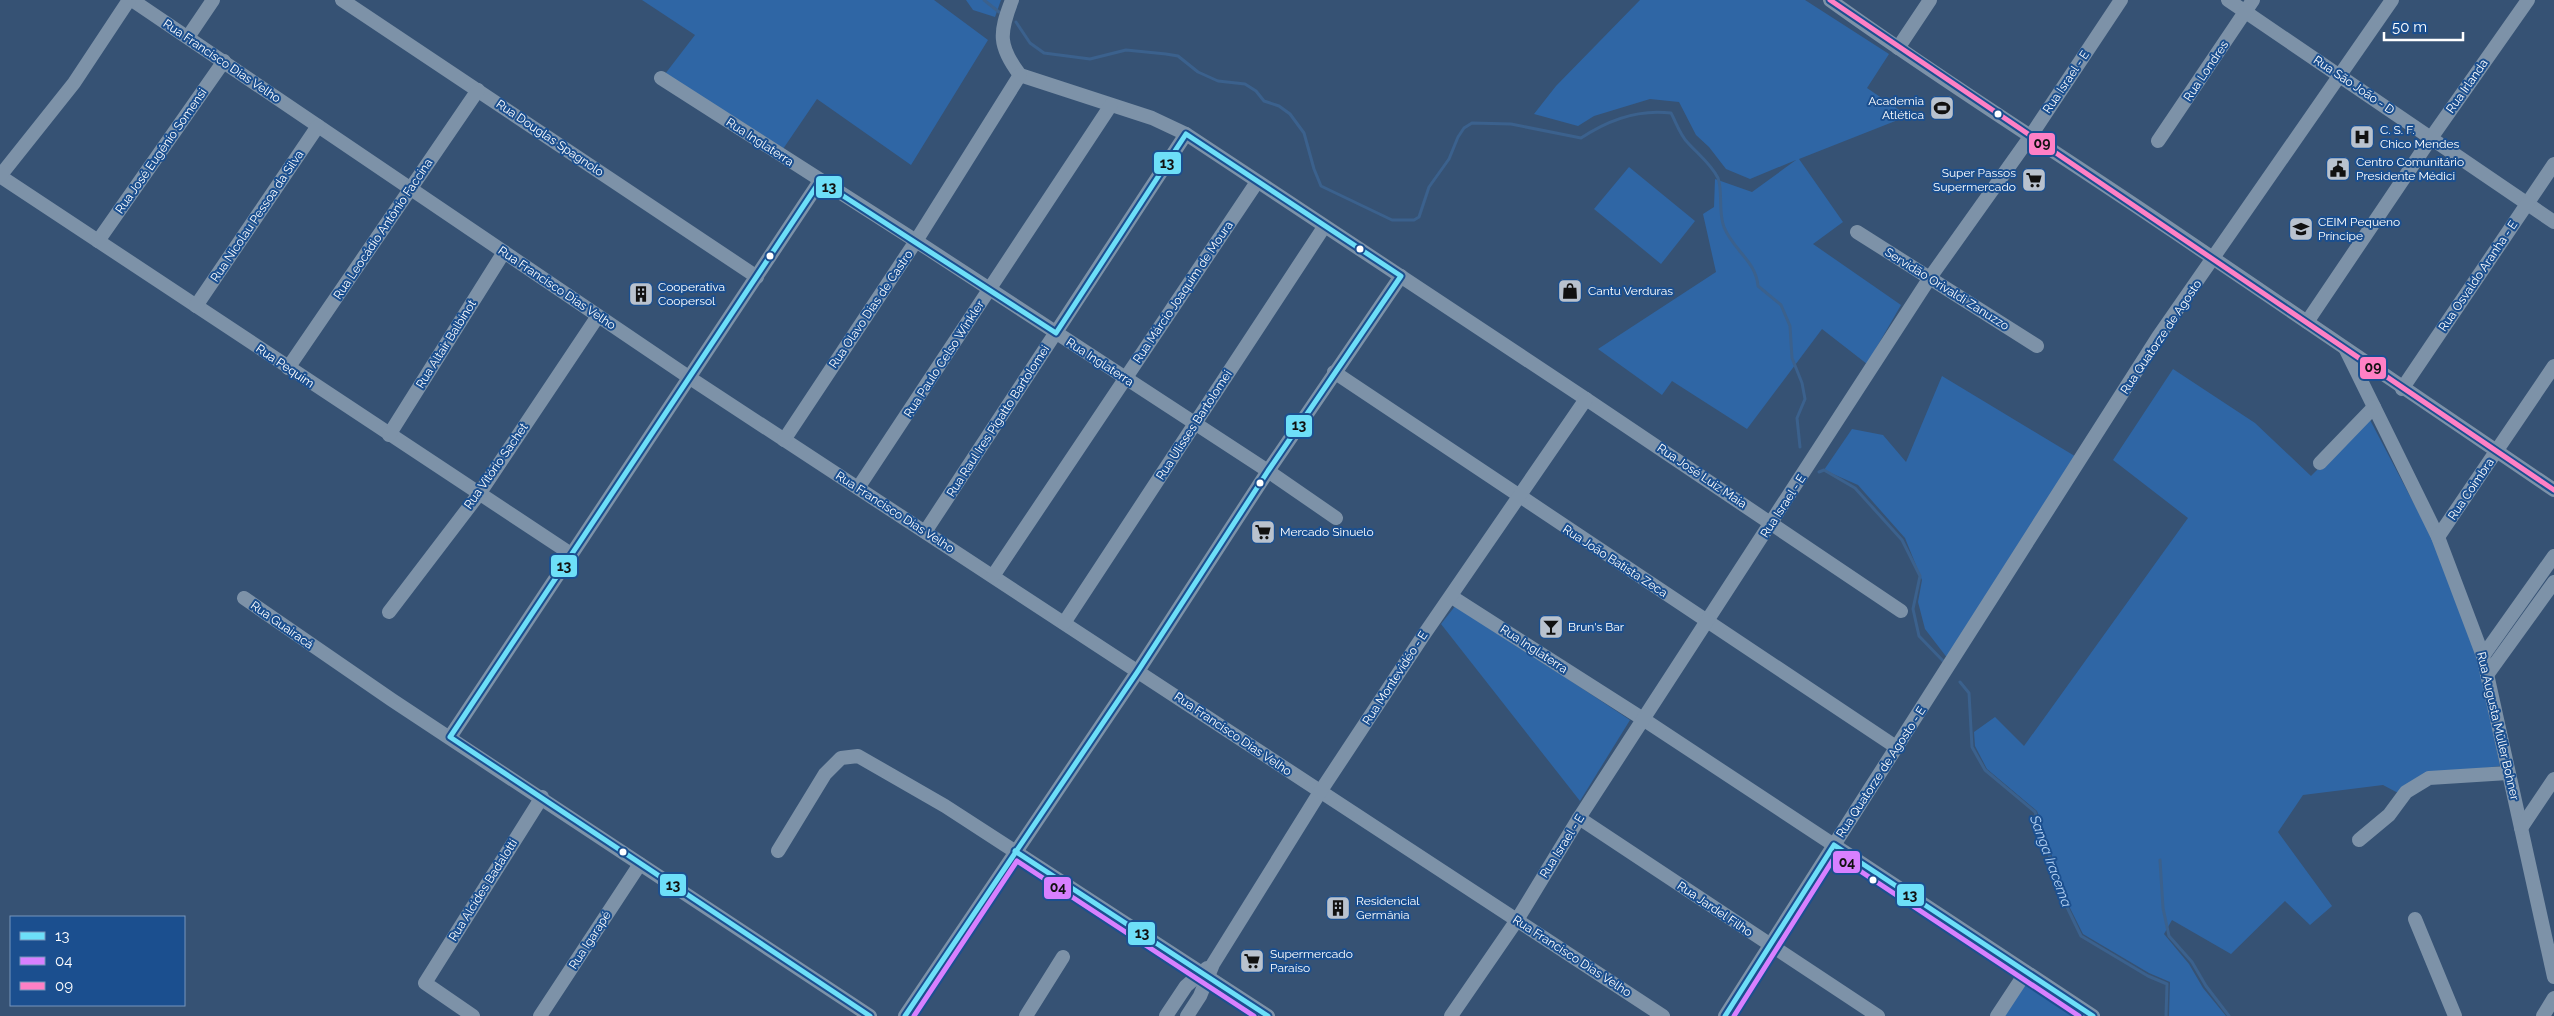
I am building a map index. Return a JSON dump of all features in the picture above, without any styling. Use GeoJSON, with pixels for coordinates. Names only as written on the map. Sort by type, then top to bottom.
{"type":"FeatureCollection","features":[{"type":"Feature","properties":{"kind":"street","name":"Rua Francisco Dias Velho"},"geometry":{"type":"LineString","coordinates":[[130,0],[224,61],[690,378],[1663,1016]]}},
{"type":"Feature","properties":{"kind":"street"},"geometry":{"type":"LineString","coordinates":[[0,176],[74,83],[130,0]]}},
{"type":"Feature","properties":{"kind":"street"},"geometry":{"type":"LineString","coordinates":[[188,37],[213,0]]}},
{"type":"Feature","properties":{"kind":"street","name":"Rua Douglas Spagnolo"},"geometry":{"type":"LineString","coordinates":[[342,0],[756,277]]}},
{"type":"Feature","properties":{"kind":"street"},"geometry":{"type":"LineString","coordinates":[[1012,0],[1003,22],[1002,36],[1007,58],[1020,75]]}},
{"type":"Feature","properties":{"kind":"street"},"geometry":{"type":"LineString","coordinates":[[1830,0],[1898,48],[2214,259],[2402,389],[2554,490]]}},
{"type":"Feature","properties":{"kind":"street"},"geometry":{"type":"LineString","coordinates":[[1898,48],[1930,0]]}},
{"type":"Feature","properties":{"kind":"street","name":"Rua Israel - E"},"geometry":{"type":"LineString","coordinates":[[1451,1016],[1517,920],[1579,818],[1929,279],[2030,137],[2121,0]]}},
{"type":"Feature","properties":{"kind":"street","name":"Rua São João - D"},"geometry":{"type":"LineString","coordinates":[[2228,0],[2554,222]]}},
{"type":"Feature","properties":{"kind":"street","name":"Rua Londres"},"geometry":{"type":"LineString","coordinates":[[2158,141],[2253,0]]}},
{"type":"Feature","properties":{"kind":"street","name":"Rua Quatorze de Agosto"},"geometry":{"type":"LineString","coordinates":[[1940,680],[2158,337],[2214,259],[2392,0]]}},
{"type":"Feature","properties":{"kind":"street","name":"Rua Irlanda"},"geometry":{"type":"LineString","coordinates":[[2307,322],[2431,138],[2528,0]]}},
{"type":"Feature","properties":{"kind":"street","name":"Rua José Eugênio Somensi"},"geometry":{"type":"LineString","coordinates":[[98,242],[224,61]]}},
{"type":"Feature","properties":{"kind":"street","name":"Rua José Luiz Maia"},"geometry":{"type":"LineString","coordinates":[[1020,75],[1152,118],[1186,134],[1324,227],[1586,398],[1901,611]]}},
{"type":"Feature","properties":{"kind":"street","name":"Rua Olavo Dias de Castro"},"geometry":{"type":"LineString","coordinates":[[784,440],[916,241],[1020,75]]}},
{"type":"Feature","properties":{"kind":"street","name":"Rua Inglaterra"},"geometry":{"type":"LineString","coordinates":[[660,78],[990,289],[1268,471],[1336,518]]}},
{"type":"Feature","properties":{"kind":"street","name":"Rua Leocádio Antônio Faccina"},"geometry":{"type":"LineString","coordinates":[[288,368],[478,90]]}},
{"type":"Feature","properties":{"kind":"street","name":"Rua Paulo Celso Winkler"},"geometry":{"type":"LineString","coordinates":[[858,488],[1111,105]]}},
{"type":"Feature","properties":{"kind":"street","name":"Rua Nicolau Pessoa da Silva"},"geometry":{"type":"LineString","coordinates":[[196,306],[318,126]]}},
{"type":"Feature","properties":{"kind":"street","name":"Rua Raul Ires Pigatto Bartolomei"},"geometry":{"type":"LineString","coordinates":[[925,532],[1186,134]]}},
{"type":"Feature","properties":{"kind":"street","name":"Rua Osvaldo Aranha - E"},"geometry":{"type":"LineString","coordinates":[[2402,389],[2554,164]]}},
{"type":"Feature","properties":{"kind":"street","name":"Rua Pequim"},"geometry":{"type":"LineString","coordinates":[[0,176],[571,554]]}},
{"type":"Feature","properties":{"kind":"street"},"geometry":{"type":"LineString","coordinates":[[450,737],[820,180]]}},
{"type":"Feature","properties":{"kind":"street","name":"Rua Márcio Joaquim de Moura"},"geometry":{"type":"LineString","coordinates":[[993,576],[1257,182]]}},
{"type":"Feature","properties":{"kind":"street","name":"Rua Ulisses Bartolomei"},"geometry":{"type":"LineString","coordinates":[[1064,623],[1324,227]]}},
{"type":"Feature","properties":{"kind":"street","name":"Servidão Orivaldi Zanuzzo"},"geometry":{"type":"LineString","coordinates":[[1857,232],[2037,346]]}},
{"type":"Feature","properties":{"kind":"street","name":"Rua Altair Balbinot"},"geometry":{"type":"LineString","coordinates":[[389,435],[504,252]]}},
{"type":"Feature","properties":{"kind":"street"},"geometry":{"type":"LineString","coordinates":[[905,1016],[1138,671],[1334,372],[1401,276]]}},
{"type":"Feature","properties":{"kind":"street","name":"Rua Vitório Sachet"},"geometry":{"type":"LineString","coordinates":[[389,612],[479,494],[598,316]]}},
{"type":"Feature","properties":{"kind":"street","name":"Rua Augusta Müller Bohner"},"geometry":{"type":"LineString","coordinates":[[2346,350],[2438,538],[2483,656],[2554,977]]}},
{"type":"Feature","properties":{"kind":"street","name":"Rua Coimbra"},"geometry":{"type":"LineString","coordinates":[[2438,538],[2554,366]]}},
{"type":"Feature","properties":{"kind":"street","name":"Rua João Batista Zeca"},"geometry":{"type":"LineString","coordinates":[[1334,372],[1518,497],[1896,747]]}},
{"type":"Feature","properties":{"kind":"street","name":"Rua Montevidéo - E"},"geometry":{"type":"LineString","coordinates":[[1187,1016],[1208,971],[1320,792],[1423,636],[1586,398]]}},
{"type":"Feature","properties":{"kind":"street"},"geometry":{"type":"LineString","coordinates":[[2320,463],[2374,407]]}},
{"type":"Feature","properties":{"kind":"street"},"geometry":{"type":"LineString","coordinates":[[2483,656],[2554,556]]}},
{"type":"Feature","properties":{"kind":"street"},"geometry":{"type":"LineString","coordinates":[[2487,675],[2554,582]]}},
{"type":"Feature","properties":{"kind":"street","name":"Rua Inglaterra"},"geometry":{"type":"LineString","coordinates":[[1452,596],[1643,719],[2093,1016]]}},
{"type":"Feature","properties":{"kind":"street","name":"Rua Guairacá"},"geometry":{"type":"LineString","coordinates":[[244,598],[870,1016]]}},
{"type":"Feature","properties":{"kind":"street","name":"Rua Quatorze de Agosto - E"},"geometry":{"type":"LineString","coordinates":[[1725,1016],[1940,680]]}},
{"type":"Feature","properties":{"kind":"street"},"geometry":{"type":"LineString","coordinates":[[778,851],[825,774],[841,758],[858,756],[945,806],[1208,971],[1268,1016]]}},
{"type":"Feature","properties":{"kind":"street"},"geometry":{"type":"LineString","coordinates":[[2359,840],[2389,815],[2406,792],[2429,778],[2508,773]]}},
{"type":"Feature","properties":{"kind":"street"},"geometry":{"type":"LineString","coordinates":[[2521,828],[2554,779]]}},
{"type":"Feature","properties":{"kind":"street","name":"Rua Alcides Badalotti"},"geometry":{"type":"LineString","coordinates":[[473,1016],[425,983],[542,797]]}},
{"type":"Feature","properties":{"kind":"street","name":"Rua Jardel Filho"},"geometry":{"type":"LineString","coordinates":[[1579,818],[1878,1016]]}},
{"type":"Feature","properties":{"kind":"street","name":"Rua Igarapé"},"geometry":{"type":"LineString","coordinates":[[540,1016],[640,864]]}},
{"type":"Feature","properties":{"kind":"street"},"geometry":{"type":"LineString","coordinates":[[2415,919],[2455,1016]]}},
{"type":"Feature","properties":{"kind":"street"},"geometry":{"type":"LineString","coordinates":[[1026,1016],[1063,957]]}},
{"type":"Feature","properties":{"kind":"street","name":"Rua Montevidéo - E"},"geometry":{"type":"LineString","coordinates":[[1166,1016],[1186,986],[1208,971]]}},
{"type":"Feature","properties":{"kind":"street"},"geometry":{"type":"LineString","coordinates":[[1997,1016],[2026,972]]}},
{"type":"Feature","properties":{"kind":"street"},"geometry":{"type":"LineString","coordinates":[[2543,1016],[2554,998]]}},
{"type":"Feature","properties":{"kind":"shaded area"},"geometry":{"type":"Polygon","coordinates":[[[642,0],[934,0],[988,40],[911,165],[817,99],[783,149],[665,74],[695,35],[642,0]]]}},
{"type":"Feature","properties":{"kind":"shaded area"},"geometry":{"type":"Polygon","coordinates":[[[966,0],[1001,0],[995,17],[973,10],[966,0]]]}},
{"type":"Feature","properties":{"kind":"shaded area"},"geometry":{"type":"Polygon","coordinates":[[[1640,0],[1805,0],[1889,54],[1867,88],[1908,116],[1799,159],[1843,222],[1813,244],[1901,305],[1867,364],[1822,329],[1747,429],[1672,381],[1662,395],[1598,349],[1716,272],[1703,214],[1714,207],[1715,179],[1752,192],[1796,160],[1750,179],[1726,169],[1709,147],[1696,135],[1679,102],[1650,99],[1594,116],[1578,126],[1534,114],[1556,86],[1640,0]]]}},
{"type":"Feature","properties":{"kind":"shaded area"},"geometry":{"type":"Polygon","coordinates":[[[1629,167],[1695,221],[1661,264],[1594,209],[1629,167]]]}},
{"type":"Feature","properties":{"kind":"shaded area"},"geometry":{"type":"Polygon","coordinates":[[[2173,369],[2255,423],[2311,476],[2369,418],[2432,538],[2477,656],[2500,766],[2426,775],[2400,794],[2383,785],[2303,795],[2278,832],[2332,906],[2310,925],[2285,901],[2231,954],[2172,920],[2164,934],[2189,964],[2203,988],[2226,1016],[2169,1016],[2170,982],[2149,973],[2083,934],[2067,902],[2037,811],[1987,769],[1975,746],[1974,732],[1995,717],[2024,746],[2188,518],[2113,460],[2173,369]]]}},
{"type":"Feature","properties":{"kind":"shaded area"},"geometry":{"type":"Polygon","coordinates":[[[1942,376],[2078,458],[1948,659],[1925,629],[1918,602],[1922,580],[1905,538],[1858,485],[1824,470],[1852,429],[1883,435],[1906,462],[1942,376]]]}},
{"type":"Feature","properties":{"kind":"shaded area"},"geometry":{"type":"Polygon","coordinates":[[[1456,605],[1630,720],[1580,801],[1441,624],[1456,605]]]}},
{"type":"Feature","properties":{"kind":"shaded area"},"geometry":{"type":"Polygon","coordinates":[[[2027,979],[2084,1016],[2003,1016],[2027,979]]]}},
{"type":"Feature","properties":{"kind":"waterway","name":"Sanga Iracema"},"geometry":{"type":"LineString","coordinates":[[984,0],[999,12]]}},
{"type":"Feature","properties":{"kind":"waterway","name":"Sanga Iracema"},"geometry":{"type":"LineString","coordinates":[[1016,22],[1030,43],[1044,53],[1090,59],[1126,50],[1166,54],[1178,56],[1198,72],[1218,81],[1245,84],[1256,91],[1264,101],[1279,106],[1290,114],[1304,133],[1321,186],[1392,220],[1414,220],[1419,217],[1429,187],[1449,159],[1464,128],[1472,123],[1511,124],[1581,138],[1602,126],[1624,117],[1647,113],[1671,113],[1685,140],[1708,164],[1718,178],[1722,221],[1728,235],[1749,262],[1758,286],[1781,305],[1790,326],[1792,358],[1802,383],[1805,399],[1797,418],[1800,447]]}},
{"type":"Feature","properties":{"kind":"waterway","name":"Sanga Iracema"},"geometry":{"type":"LineString","coordinates":[[1819,472],[1824,470],[1855,488],[1902,540],[1920,576],[1913,609],[1919,636],[1946,664]]}},
{"type":"Feature","properties":{"kind":"waterway","name":"Sanga Iracema"},"geometry":{"type":"LineString","coordinates":[[1960,682],[1969,693],[1972,747],[1985,770],[2035,812],[2065,903],[2081,936],[2148,976],[2167,984],[2166,1016]]}},
{"type":"Feature","properties":{"kind":"waterway"},"geometry":{"type":"LineString","coordinates":[[2160,860],[2163,908],[2169,936],[2192,962],[2206,986],[2229,1016]]}},
{"type":"Feature","properties":{"kind":"transit line","name":"09"},"geometry":{"type":"LineString","coordinates":[[1830,0],[2554,490]]}},
{"type":"Feature","properties":{"kind":"transit line","name":"13"},"geometry":{"type":"LineString","coordinates":[[870,1016],[450,737],[820,181],[1056,333],[1186,134],[1401,276],[1268,471],[1138,671],[905,1016]]}},
{"type":"Feature","properties":{"kind":"transit line","name":"13"},"geometry":{"type":"LineString","coordinates":[[1725,1016],[1834,845],[2093,1016]]}},
{"type":"Feature","properties":{"kind":"transit line","name":"13"},"geometry":{"type":"LineString","coordinates":[[1015,851],[1268,1016]]}},
{"type":"Feature","properties":{"kind":"transit line","name":"04"},"geometry":{"type":"LineString","coordinates":[[1734,1016],[1836,855],[2079,1016]]}},
{"type":"Feature","properties":{"kind":"transit line","name":"04"},"geometry":{"type":"LineString","coordinates":[[914,1016],[1017,861],[1254,1016]]}},
{"type":"Feature","properties":{"kind":"place","name":"Academia Atlética"},"geometry":{"type":"Point","coordinates":[1942,108]}},
{"type":"Feature","properties":{"kind":"place","name":"C. S. F. Chico Mendes"},"geometry":{"type":"Point","coordinates":[2362,137]}},
{"type":"Feature","properties":{"kind":"place","name":"Centro Comunitário Presidente Médici"},"geometry":{"type":"Point","coordinates":[2338,169]}},
{"type":"Feature","properties":{"kind":"place","name":"Super Passos Supermercado"},"geometry":{"type":"Point","coordinates":[2034,180]}},
{"type":"Feature","properties":{"kind":"place","name":"CEIM Pequeno Príncipe"},"geometry":{"type":"Point","coordinates":[2301,229]}},
{"type":"Feature","properties":{"kind":"place","name":"Cantu Verduras"},"geometry":{"type":"Point","coordinates":[1570,291]}},
{"type":"Feature","properties":{"kind":"place","name":"Cooperativa Coopersol"},"geometry":{"type":"Point","coordinates":[641,294]}},
{"type":"Feature","properties":{"kind":"place","name":"Mercado Sinuelo"},"geometry":{"type":"Point","coordinates":[1263,532]}},
{"type":"Feature","properties":{"kind":"place","name":"Brun's Bar"},"geometry":{"type":"Point","coordinates":[1551,627]}},
{"type":"Feature","properties":{"kind":"place","name":"Residencial Germânia"},"geometry":{"type":"Point","coordinates":[1338,908]}},
{"type":"Feature","properties":{"kind":"place","name":"Supermercado Paraíso"},"geometry":{"type":"Point","coordinates":[1252,961]}}]}
